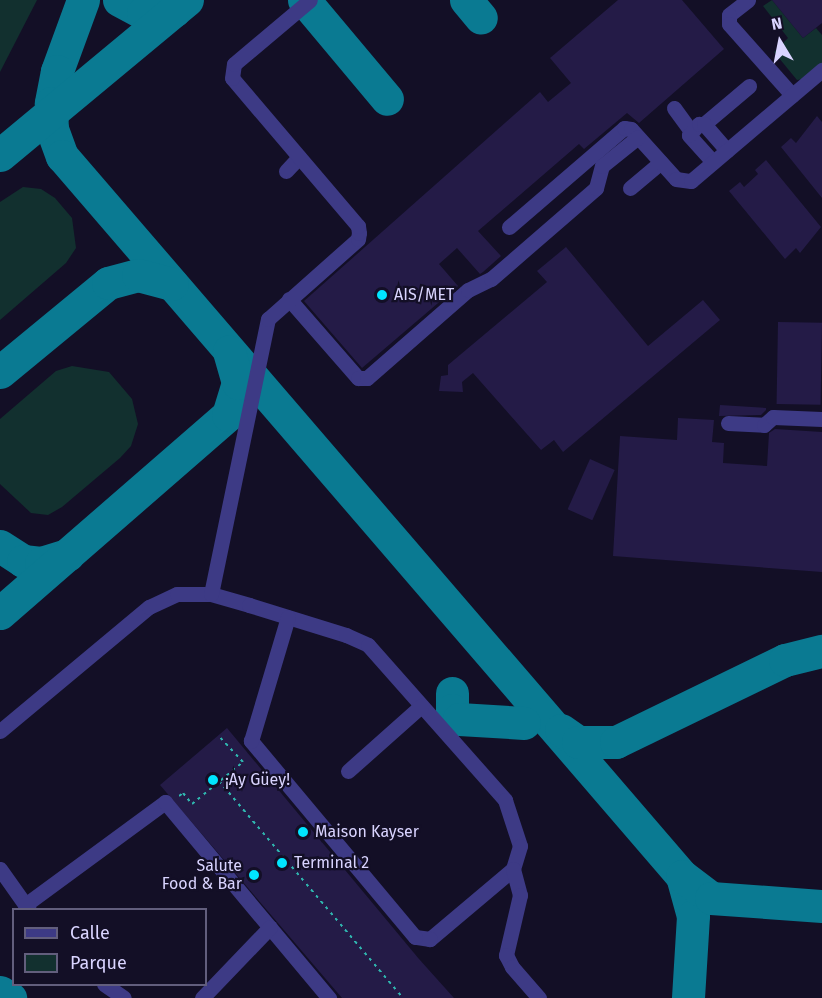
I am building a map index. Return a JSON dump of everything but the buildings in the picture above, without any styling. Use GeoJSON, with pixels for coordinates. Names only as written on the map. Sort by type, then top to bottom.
{"type":"FeatureCollection","features":[{"type":"Feature","properties":{"kind":"lane"},"geometry":{"type":"LineString","coordinates":[[211,594],[264,328],[268,319],[289,299],[358,239],[359,233],[358,226],[232,78],[234,64],[310,0]]}},
{"type":"Feature","properties":{"kind":"lane"},"geometry":{"type":"LineString","coordinates":[[748,0],[729,15],[729,24],[792,95]]}},
{"type":"Feature","properties":{"kind":"lane"},"geometry":{"type":"LineString","coordinates":[[509,227],[624,128],[638,137],[683,182],[691,181],[822,70]]}},
{"type":"Feature","properties":{"kind":"lane"},"geometry":{"type":"LineString","coordinates":[[713,162],[691,138],[698,128],[749,86]]}},
{"type":"Feature","properties":{"kind":"lane"},"geometry":{"type":"LineString","coordinates":[[674,108],[727,150]]}},
{"type":"Feature","properties":{"kind":"lane"},"geometry":{"type":"LineString","coordinates":[[289,299],[358,378],[367,378],[468,290],[491,279],[596,188],[602,166],[638,137]]}},
{"type":"Feature","properties":{"kind":"lane"},"geometry":{"type":"LineString","coordinates":[[286,171],[299,157]]}},
{"type":"Feature","properties":{"kind":"lane"},"geometry":{"type":"LineString","coordinates":[[630,188],[661,162]]}},
{"type":"Feature","properties":{"kind":"lane"},"geometry":{"type":"LineString","coordinates":[[728,423],[764,425],[773,417],[822,419]]}},
{"type":"Feature","properties":{"kind":"lane"},"geometry":{"type":"LineString","coordinates":[[0,731],[149,607],[177,594],[211,594],[288,617],[368,645],[505,800],[520,846],[513,869],[520,896],[507,955],[512,967],[539,998]]}},
{"type":"Feature","properties":{"kind":"lane"},"geometry":{"type":"LineString","coordinates":[[288,617],[251,741],[416,937],[430,939],[513,869]]}},
{"type":"Feature","properties":{"kind":"lane"},"geometry":{"type":"LineString","coordinates":[[348,771],[421,705]]}},
{"type":"Feature","properties":{"kind":"lane"},"geometry":{"type":"LineString","coordinates":[[0,869],[27,907],[165,802],[329,998]]}},
{"type":"Feature","properties":{"kind":"lane"},"geometry":{"type":"LineString","coordinates":[[202,998],[270,927]]}},
{"type":"Feature","properties":{"kind":"lane"},"geometry":{"type":"LineString","coordinates":[[108,986],[124,998]]}},
{"type":"Feature","properties":{"kind":"path"},"geometry":{"type":"LineString","coordinates":[[178,797],[183,793],[192,804],[243,762],[221,738]]}},
{"type":"Feature","properties":{"kind":"path"},"geometry":{"type":"LineString","coordinates":[[219,781],[403,998]]}},
{"type":"Feature","properties":{"kind":"green space"},"geometry":{"type":"Polygon","coordinates":[[[0,0],[37,0],[0,72],[0,0]]]}},
{"type":"Feature","properties":{"kind":"green space"},"geometry":{"type":"Polygon","coordinates":[[[772,0],[803,38],[816,28],[822,35],[822,67],[809,78],[797,80],[774,52],[788,38],[763,6],[772,0]]]}},
{"type":"Feature","properties":{"kind":"green space"},"geometry":{"type":"Polygon","coordinates":[[[23,187],[41,189],[55,198],[72,218],[76,248],[66,263],[0,320],[0,202],[23,187]]]}},
{"type":"Feature","properties":{"kind":"green space"},"geometry":{"type":"Polygon","coordinates":[[[72,366],[109,372],[132,399],[138,424],[131,446],[62,507],[48,515],[31,513],[0,484],[0,419],[56,371],[72,366]]]}},
{"type":"Feature","properties":{"kind":"taxiway"},"geometry":{"type":"LineString","coordinates":[[83,0],[57,71],[51,103],[52,129],[62,156],[682,876],[693,916],[688,998]]}},
{"type":"Feature","properties":{"kind":"taxiway"},"geometry":{"type":"LineString","coordinates":[[119,0],[143,13],[174,11]]}},
{"type":"Feature","properties":{"kind":"taxiway"},"geometry":{"type":"LineString","coordinates":[[0,155],[187,0]]}},
{"type":"Feature","properties":{"kind":"taxiway"},"geometry":{"type":"LineString","coordinates":[[304,0],[387,99]]}},
{"type":"Feature","properties":{"kind":"taxiway"},"geometry":{"type":"LineString","coordinates":[[466,0],[481,18]]}},
{"type":"Feature","properties":{"kind":"taxiway"},"geometry":{"type":"LineString","coordinates":[[0,372],[108,283],[138,275],[172,284]]}},
{"type":"Feature","properties":{"kind":"taxiway"},"geometry":{"type":"LineString","coordinates":[[0,613],[228,415],[238,383],[229,351]]}},
{"type":"Feature","properties":{"kind":"taxiway"},"geometry":{"type":"LineString","coordinates":[[0,546],[23,561],[41,563],[68,555]]}},
{"type":"Feature","properties":{"kind":"taxiway"},"geometry":{"type":"LineString","coordinates":[[561,730],[578,742],[616,742],[785,660],[822,651]]}},
{"type":"Feature","properties":{"kind":"taxiway"},"geometry":{"type":"LineString","coordinates":[[452,693],[452,710],[459,719],[524,723]]}},
{"type":"Feature","properties":{"kind":"taxiway"},"geometry":{"type":"LineString","coordinates":[[682,876],[711,898],[822,906]]}},
{"type":"Feature","properties":{"kind":"taxiway"},"geometry":{"type":"LineString","coordinates":[[0,992],[10,998]]}},
{"type":"Feature","properties":{"kind":"place","name":"AIS/MET"},"geometry":{"type":"Point","coordinates":[382,295]}},
{"type":"Feature","properties":{"kind":"place","name":"¡Ay Güey!"},"geometry":{"type":"Point","coordinates":[213,780]}},
{"type":"Feature","properties":{"kind":"place","name":"Maison Kayser"},"geometry":{"type":"Point","coordinates":[303,832]}},
{"type":"Feature","properties":{"kind":"place","name":"Terminal 2"},"geometry":{"type":"Point","coordinates":[282,863]}},
{"type":"Feature","properties":{"kind":"place","name":"Salute Food & Bar"},"geometry":{"type":"Point","coordinates":[254,875]}}]}
